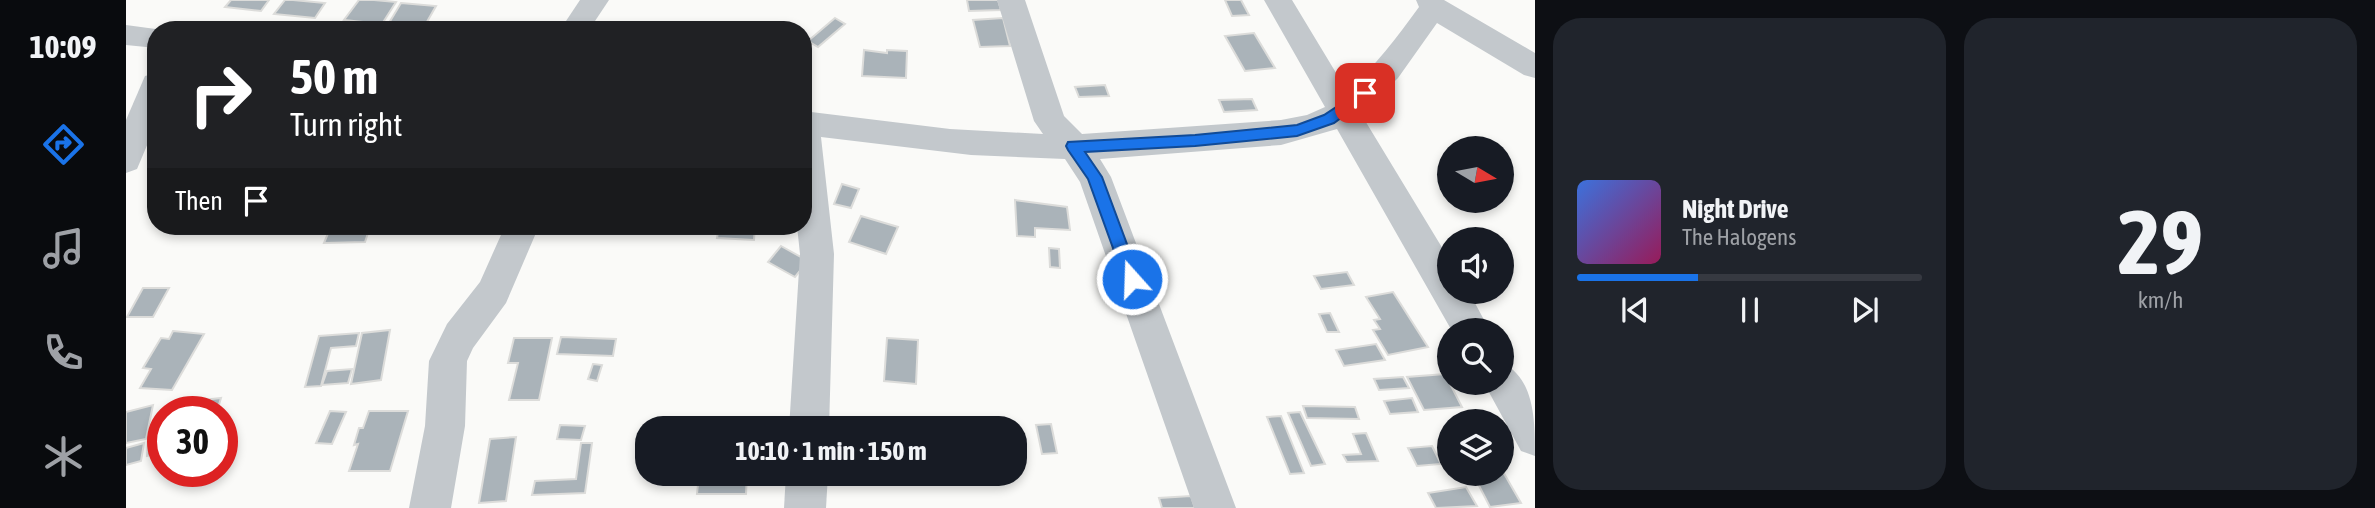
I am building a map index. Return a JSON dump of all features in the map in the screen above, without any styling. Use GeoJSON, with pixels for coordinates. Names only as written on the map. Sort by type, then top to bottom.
{"type":"FeatureCollection","features":[{"type":"Feature","properties":{"kind":"street"},"geometry":{"type":"LineString","coordinates":[[580,21],[595,0]]}},
{"type":"Feature","properties":{"kind":"street"},"geometry":{"type":"LineString","coordinates":[[1011,0],[1050,121],[1073,146],[1095,177],[1215,508]]}},
{"type":"Feature","properties":{"kind":"street"},"geometry":{"type":"LineString","coordinates":[[1278,0],[1464,318]]}},
{"type":"Feature","properties":{"kind":"street"},"geometry":{"type":"LineString","coordinates":[[812,124],[972,144],[1073,146],[1195,141],[1297,130],[1329,119],[1365,93],[1396,59],[1432,4],[1535,67]]}},
{"type":"Feature","properties":{"kind":"street"},"geometry":{"type":"LineString","coordinates":[[126,35],[147,37]]}},
{"type":"Feature","properties":{"kind":"street"},"geometry":{"type":"LineString","coordinates":[[126,160],[147,107]]}},
{"type":"Feature","properties":{"kind":"street"},"geometry":{"type":"LineString","coordinates":[[810,416],[817,254],[812,204]]}},
{"type":"Feature","properties":{"kind":"street"},"geometry":{"type":"LineString","coordinates":[[430,508],[445,426],[448,361],[460,336],[493,292],[518,235]]}},
{"type":"Feature","properties":{"kind":"street"},"geometry":{"type":"LineString","coordinates":[[1510,395],[1535,437]]}},
{"type":"Feature","properties":{"kind":"street"},"geometry":{"type":"LineString","coordinates":[[805,508],[806,486]]}},
{"type":"Feature","properties":{"kind":"building"},"geometry":{"type":"Polygon","coordinates":[[[231,0],[269,0],[261,11],[225,7],[231,0]]]}},
{"type":"Feature","properties":{"kind":"building"},"geometry":{"type":"Polygon","coordinates":[[[285,0],[325,3],[315,18],[274,14],[285,0]]]}},
{"type":"Feature","properties":{"kind":"building"},"geometry":{"type":"Polygon","coordinates":[[[359,0],[396,2],[384,21],[344,20],[359,0]]]}},
{"type":"Feature","properties":{"kind":"building"},"geometry":{"type":"Polygon","coordinates":[[[967,0],[998,0],[1001,10],[969,11],[967,0]]]}},
{"type":"Feature","properties":{"kind":"building"},"geometry":{"type":"Polygon","coordinates":[[[1225,0],[1241,0],[1249,15],[1232,16],[1225,0]]]}},
{"type":"Feature","properties":{"kind":"building"},"geometry":{"type":"Polygon","coordinates":[[[401,3],[436,6],[427,21],[390,21],[401,3]]]}},
{"type":"Feature","properties":{"kind":"building"},"geometry":{"type":"Polygon","coordinates":[[[835,18],[845,24],[818,47],[812,43],[812,38],[835,18]]]}},
{"type":"Feature","properties":{"kind":"building"},"geometry":{"type":"Polygon","coordinates":[[[1003,18],[1010,46],[980,47],[973,20],[1003,18]]]}},
{"type":"Feature","properties":{"kind":"building"},"geometry":{"type":"Polygon","coordinates":[[[1254,33],[1275,68],[1245,71],[1225,36],[1254,33]]]}},
{"type":"Feature","properties":{"kind":"building"},"geometry":{"type":"Polygon","coordinates":[[[864,50],[887,53],[887,50],[907,51],[906,78],[862,76],[864,50]]]}},
{"type":"Feature","properties":{"kind":"building"},"geometry":{"type":"Polygon","coordinates":[[[1105,85],[1109,96],[1079,97],[1075,87],[1105,85]]]}},
{"type":"Feature","properties":{"kind":"building"},"geometry":{"type":"Polygon","coordinates":[[[1252,99],[1257,110],[1224,112],[1219,100],[1252,99]]]}},
{"type":"Feature","properties":{"kind":"building"},"geometry":{"type":"Polygon","coordinates":[[[842,184],[859,189],[851,208],[834,204],[842,184]]]}},
{"type":"Feature","properties":{"kind":"building"},"geometry":{"type":"Polygon","coordinates":[[[1015,200],[1067,207],[1070,230],[1035,228],[1035,237],[1017,236],[1015,200]]]}},
{"type":"Feature","properties":{"kind":"building"},"geometry":{"type":"Polygon","coordinates":[[[861,216],[898,227],[886,254],[849,242],[861,216]]]}},
{"type":"Feature","properties":{"kind":"building"},"geometry":{"type":"Polygon","coordinates":[[[327,235],[367,235],[365,242],[324,243],[327,235]]]}},
{"type":"Feature","properties":{"kind":"building"},"geometry":{"type":"Polygon","coordinates":[[[718,235],[754,235],[754,240],[717,238],[718,235]]]}},
{"type":"Feature","properties":{"kind":"building"},"geometry":{"type":"Polygon","coordinates":[[[781,246],[808,261],[795,277],[768,262],[781,246]]]}},
{"type":"Feature","properties":{"kind":"building"},"geometry":{"type":"Polygon","coordinates":[[[1049,248],[1059,249],[1060,268],[1050,267],[1049,248]]]}},
{"type":"Feature","properties":{"kind":"building"},"geometry":{"type":"Polygon","coordinates":[[[1347,272],[1354,285],[1321,289],[1314,276],[1347,272]]]}},
{"type":"Feature","properties":{"kind":"building"},"geometry":{"type":"Polygon","coordinates":[[[143,288],[169,288],[153,317],[127,317],[143,288]]]}},
{"type":"Feature","properties":{"kind":"building"},"geometry":{"type":"Polygon","coordinates":[[[1393,292],[1428,347],[1388,355],[1373,330],[1380,329],[1374,320],[1380,319],[1366,297],[1393,292]]]}},
{"type":"Feature","properties":{"kind":"building"},"geometry":{"type":"Polygon","coordinates":[[[1330,313],[1339,332],[1327,332],[1319,314],[1330,313]]]}},
{"type":"Feature","properties":{"kind":"building"},"geometry":{"type":"Polygon","coordinates":[[[390,330],[381,380],[351,384],[362,333],[390,330]]]}},
{"type":"Feature","properties":{"kind":"building"},"geometry":{"type":"Polygon","coordinates":[[[173,331],[204,334],[172,390],[140,388],[151,369],[143,368],[161,338],[169,339],[173,331]]]}},
{"type":"Feature","properties":{"kind":"building"},"geometry":{"type":"Polygon","coordinates":[[[359,333],[356,346],[331,348],[321,386],[305,387],[319,336],[359,333]]]}},
{"type":"Feature","properties":{"kind":"building"},"geometry":{"type":"Polygon","coordinates":[[[561,337],[616,339],[613,356],[557,354],[561,337]]]}},
{"type":"Feature","properties":{"kind":"building"},"geometry":{"type":"Polygon","coordinates":[[[514,338],[552,338],[539,400],[509,400],[518,363],[508,363],[514,338]]]}},
{"type":"Feature","properties":{"kind":"building"},"geometry":{"type":"Polygon","coordinates":[[[887,338],[918,340],[916,384],[884,381],[887,338]]]}},
{"type":"Feature","properties":{"kind":"building"},"geometry":{"type":"Polygon","coordinates":[[[1376,344],[1385,360],[1344,366],[1336,350],[1376,344]]]}},
{"type":"Feature","properties":{"kind":"building"},"geometry":{"type":"Polygon","coordinates":[[[593,364],[602,365],[597,381],[588,379],[593,364]]]}},
{"type":"Feature","properties":{"kind":"building"},"geometry":{"type":"Polygon","coordinates":[[[352,369],[348,383],[322,385],[327,371],[352,369]]]}},
{"type":"Feature","properties":{"kind":"building"},"geometry":{"type":"Polygon","coordinates":[[[1437,375],[1437,395],[1456,395],[1462,407],[1424,410],[1407,377],[1437,375]]]}},
{"type":"Feature","properties":{"kind":"building"},"geometry":{"type":"Polygon","coordinates":[[[1403,377],[1409,388],[1379,390],[1374,379],[1403,377]]]}},
{"type":"Feature","properties":{"kind":"building"},"geometry":{"type":"Polygon","coordinates":[[[1412,398],[1418,412],[1390,414],[1384,401],[1412,398]]]}},
{"type":"Feature","properties":{"kind":"building"},"geometry":{"type":"Polygon","coordinates":[[[1303,406],[1355,407],[1359,419],[1307,418],[1303,406]]]}},
{"type":"Feature","properties":{"kind":"building"},"geometry":{"type":"Polygon","coordinates":[[[147,407],[146,439],[126,443],[126,412],[147,407]]]}},
{"type":"Feature","properties":{"kind":"building"},"geometry":{"type":"Polygon","coordinates":[[[330,411],[346,412],[332,444],[316,443],[330,411]]]}},
{"type":"Feature","properties":{"kind":"building"},"geometry":{"type":"Polygon","coordinates":[[[369,411],[408,411],[390,471],[349,471],[358,444],[354,445],[359,428],[363,428],[369,411]]]}},
{"type":"Feature","properties":{"kind":"building"},"geometry":{"type":"Polygon","coordinates":[[[1300,412],[1325,464],[1311,466],[1288,413],[1300,412]]]}},
{"type":"Feature","properties":{"kind":"building"},"geometry":{"type":"Polygon","coordinates":[[[1281,416],[1304,473],[1290,474],[1267,417],[1281,416]]]}},
{"type":"Feature","properties":{"kind":"building"},"geometry":{"type":"Polygon","coordinates":[[[1051,424],[1057,453],[1042,454],[1036,425],[1051,424]]]}},
{"type":"Feature","properties":{"kind":"building"},"geometry":{"type":"Polygon","coordinates":[[[560,425],[585,426],[581,440],[557,439],[560,425]]]}},
{"type":"Feature","properties":{"kind":"building"},"geometry":{"type":"Polygon","coordinates":[[[1366,433],[1378,461],[1347,462],[1343,455],[1361,454],[1353,434],[1366,433]]]}},
{"type":"Feature","properties":{"kind":"building"},"geometry":{"type":"Polygon","coordinates":[[[516,437],[506,501],[479,503],[490,439],[516,437]]]}},
{"type":"Feature","properties":{"kind":"building"},"geometry":{"type":"Polygon","coordinates":[[[144,443],[141,461],[126,465],[126,448],[144,443]]]}},
{"type":"Feature","properties":{"kind":"building"},"geometry":{"type":"Polygon","coordinates":[[[581,443],[592,443],[585,493],[532,495],[535,481],[576,479],[581,443]]]}},
{"type":"Feature","properties":{"kind":"building"},"geometry":{"type":"Polygon","coordinates":[[[1432,446],[1437,456],[1437,464],[1417,466],[1408,448],[1432,446]]]}},
{"type":"Feature","properties":{"kind":"building"},"geometry":{"type":"Polygon","coordinates":[[[698,486],[746,486],[746,494],[697,494],[698,486]]]}},
{"type":"Feature","properties":{"kind":"building"},"geometry":{"type":"Polygon","coordinates":[[[1479,486],[1511,486],[1521,503],[1490,507],[1479,486]]]}},
{"type":"Feature","properties":{"kind":"building"},"geometry":{"type":"Polygon","coordinates":[[[1466,487],[1477,506],[1436,508],[1428,493],[1466,487]]]}},
{"type":"Feature","properties":{"kind":"building"},"geometry":{"type":"Polygon","coordinates":[[[1191,496],[1195,508],[1162,508],[1159,498],[1191,496]]]}},
{"type":"Feature","properties":{"kind":"route"},"geometry":{"type":"LineString","coordinates":[[1132,279],[1095,177],[1073,146],[1195,141],[1297,130],[1329,119],[1365,93]]}}]}
